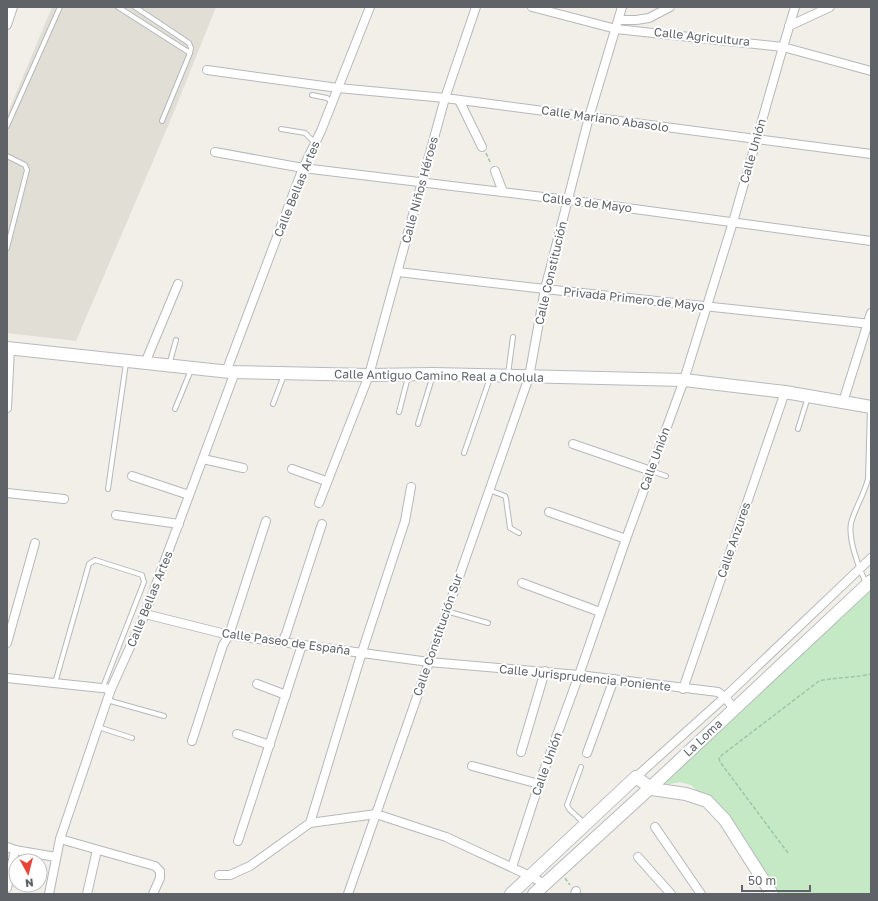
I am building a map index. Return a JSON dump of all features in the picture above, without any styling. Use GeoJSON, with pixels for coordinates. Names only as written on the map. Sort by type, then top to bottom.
{"type":"FeatureCollection","features":[{"type":"Feature","properties":{"kind":"main road","name":"Calle Antiguo Camino Real a Cholula"},"geometry":{"type":"LineString","coordinates":[[9,348],[231,372],[369,375],[433,374],[684,380],[785,392],[870,407]]}},
{"type":"Feature","properties":{"kind":"main road","name":"La Loma"},"geometry":{"type":"LineString","coordinates":[[534,894],[650,788],[869,583]]}},
{"type":"Feature","properties":{"kind":"main road"},"geometry":{"type":"LineString","coordinates":[[511,894],[636,777],[650,788],[686,794],[707,801],[725,820],[772,894]]}},
{"type":"Feature","properties":{"kind":"street"},"geometry":{"type":"LineString","coordinates":[[7,25],[13,7]]}},
{"type":"Feature","properties":{"kind":"street","name":"Calle Bellas Artes"},"geometry":{"type":"LineString","coordinates":[[49,894],[60,839],[107,700],[107,688],[145,614],[204,459],[231,372],[303,168],[333,102],[370,7]]}},
{"type":"Feature","properties":{"kind":"street","name":"Calle Niños Héroes"},"geometry":{"type":"LineString","coordinates":[[318,503],[369,375],[445,98],[476,7]]}},
{"type":"Feature","properties":{"kind":"street","name":"Calle Agricultura"},"geometry":{"type":"LineString","coordinates":[[532,7],[616,28],[782,46],[871,70]]}},
{"type":"Feature","properties":{"kind":"street","name":"Calle Constitución"},"geometry":{"type":"LineString","coordinates":[[529,377],[545,289],[589,117],[622,7]]}},
{"type":"Feature","properties":{"kind":"street"},"geometry":{"type":"LineString","coordinates":[[619,20],[648,18],[670,7]]}},
{"type":"Feature","properties":{"kind":"street","name":"Calle Unión"},"geometry":{"type":"LineString","coordinates":[[512,867],[539,784],[684,380],[733,222],[782,46],[795,7]]}},
{"type":"Feature","properties":{"kind":"street"},"geometry":{"type":"LineString","coordinates":[[789,26],[830,7]]}},
{"type":"Feature","properties":{"kind":"street","name":"Calle Mariano Abasolo"},"geometry":{"type":"LineString","coordinates":[[207,70],[338,88],[445,98],[871,154]]}},
{"type":"Feature","properties":{"kind":"street"},"geometry":{"type":"LineString","coordinates":[[459,100],[482,147]]}},
{"type":"Feature","properties":{"kind":"street","name":"Calle 3 de Mayo"},"geometry":{"type":"LineString","coordinates":[[215,152],[303,168],[568,200],[871,241]]}},
{"type":"Feature","properties":{"kind":"street"},"geometry":{"type":"LineString","coordinates":[[495,171],[503,192]]}},
{"type":"Feature","properties":{"kind":"street","name":"Privada Primero de Mayo"},"geometry":{"type":"LineString","coordinates":[[398,272],[869,324]]}},
{"type":"Feature","properties":{"kind":"street"},"geometry":{"type":"LineString","coordinates":[[145,363],[178,284]]}},
{"type":"Feature","properties":{"kind":"street"},"geometry":{"type":"LineString","coordinates":[[843,402],[869,324],[871,313]]}},
{"type":"Feature","properties":{"kind":"street"},"geometry":{"type":"LineString","coordinates":[[7,408],[9,348]]}},
{"type":"Feature","properties":{"kind":"street","name":"Calle Constitución Sur"},"geometry":{"type":"LineString","coordinates":[[348,894],[446,610],[529,377]]}},
{"type":"Feature","properties":{"kind":"street","name":"Calle Anzures"},"geometry":{"type":"LineString","coordinates":[[683,689],[785,392]]}},
{"type":"Feature","properties":{"kind":"street"},"geometry":{"type":"LineString","coordinates":[[574,444],[652,471]]}},
{"type":"Feature","properties":{"kind":"street"},"geometry":{"type":"LineString","coordinates":[[204,459],[244,468]]}},
{"type":"Feature","properties":{"kind":"street"},"geometry":{"type":"LineString","coordinates":[[292,469],[326,481]]}},
{"type":"Feature","properties":{"kind":"street"},"geometry":{"type":"LineString","coordinates":[[132,476],[190,496]]}},
{"type":"Feature","properties":{"kind":"street"},"geometry":{"type":"LineString","coordinates":[[310,822],[362,652],[405,521],[411,487]]}},
{"type":"Feature","properties":{"kind":"street"},"geometry":{"type":"LineString","coordinates":[[7,493],[64,499]]}},
{"type":"Feature","properties":{"kind":"street"},"geometry":{"type":"LineString","coordinates":[[550,512],[626,539]]}},
{"type":"Feature","properties":{"kind":"street"},"geometry":{"type":"LineString","coordinates":[[116,515],[179,524]]}},
{"type":"Feature","properties":{"kind":"street"},"geometry":{"type":"LineString","coordinates":[[192,741],[266,520]]}},
{"type":"Feature","properties":{"kind":"street"},"geometry":{"type":"LineString","coordinates":[[282,642],[286,634],[322,524]]}},
{"type":"Feature","properties":{"kind":"street"},"geometry":{"type":"LineString","coordinates":[[7,643],[35,543]]}},
{"type":"Feature","properties":{"kind":"street"},"geometry":{"type":"LineString","coordinates":[[636,777],[725,698],[871,558]]}},
{"type":"Feature","properties":{"kind":"street"},"geometry":{"type":"LineString","coordinates":[[522,583],[600,612]]}},
{"type":"Feature","properties":{"kind":"street","name":"Calle Paseo de España"},"geometry":{"type":"LineString","coordinates":[[145,614],[228,635],[429,662]]}},
{"type":"Feature","properties":{"kind":"street"},"geometry":{"type":"LineString","coordinates":[[238,841],[302,645]]}},
{"type":"Feature","properties":{"kind":"street","name":"Calle Jurisprudencia Poniente"},"geometry":{"type":"LineString","coordinates":[[429,662],[545,671],[683,689],[718,692],[734,709]]}},
{"type":"Feature","properties":{"kind":"street"},"geometry":{"type":"LineString","coordinates":[[521,752],[545,671]]}},
{"type":"Feature","properties":{"kind":"street"},"geometry":{"type":"LineString","coordinates":[[7,678],[107,688]]}},
{"type":"Feature","properties":{"kind":"street"},"geometry":{"type":"LineString","coordinates":[[587,753],[614,679]]}},
{"type":"Feature","properties":{"kind":"street"},"geometry":{"type":"LineString","coordinates":[[257,684],[286,695]]}},
{"type":"Feature","properties":{"kind":"street"},"geometry":{"type":"LineString","coordinates":[[237,734],[270,745]]}},
{"type":"Feature","properties":{"kind":"street"},"geometry":{"type":"LineString","coordinates":[[472,766],[539,784]]}},
{"type":"Feature","properties":{"kind":"street"},"geometry":{"type":"LineString","coordinates":[[218,875],[230,875],[250,866],[310,822],[376,814],[446,837],[512,867],[545,884]]}},
{"type":"Feature","properties":{"kind":"street"},"geometry":{"type":"LineString","coordinates":[[655,828],[701,894]]}},
{"type":"Feature","properties":{"kind":"street"},"geometry":{"type":"LineString","coordinates":[[60,839],[155,866],[160,871],[160,878],[153,894]]}},
{"type":"Feature","properties":{"kind":"street"},"geometry":{"type":"LineString","coordinates":[[7,888],[11,848],[56,857]]}},
{"type":"Feature","properties":{"kind":"street"},"geometry":{"type":"LineString","coordinates":[[87,894],[97,850]]}},
{"type":"Feature","properties":{"kind":"street"},"geometry":{"type":"LineString","coordinates":[[638,857],[671,894]]}},
{"type":"Feature","properties":{"kind":"lane"},"geometry":{"type":"LineString","coordinates":[[7,126],[60,7]]}},
{"type":"Feature","properties":{"kind":"lane"},"geometry":{"type":"LineString","coordinates":[[118,7],[190,53]]}},
{"type":"Feature","properties":{"kind":"lane"},"geometry":{"type":"LineString","coordinates":[[135,7],[189,43],[191,48],[162,121]]}},
{"type":"Feature","properties":{"kind":"lane"},"geometry":{"type":"LineString","coordinates":[[312,95],[327,98],[333,102]]}},
{"type":"Feature","properties":{"kind":"lane"},"geometry":{"type":"LineString","coordinates":[[281,129],[304,133],[315,142]]}},
{"type":"Feature","properties":{"kind":"lane"},"geometry":{"type":"LineString","coordinates":[[7,156],[25,165],[27,170],[7,248]]}},
{"type":"Feature","properties":{"kind":"lane"},"geometry":{"type":"LineString","coordinates":[[507,376],[513,336]]}},
{"type":"Feature","properties":{"kind":"lane"},"geometry":{"type":"LineString","coordinates":[[169,365],[176,340]]}},
{"type":"Feature","properties":{"kind":"lane"},"geometry":{"type":"LineString","coordinates":[[108,489],[126,361]]}},
{"type":"Feature","properties":{"kind":"lane"},"geometry":{"type":"LineString","coordinates":[[175,409],[192,368]]}},
{"type":"Feature","properties":{"kind":"lane"},"geometry":{"type":"LineString","coordinates":[[273,404],[284,373]]}},
{"type":"Feature","properties":{"kind":"lane"},"geometry":{"type":"LineString","coordinates":[[399,412],[409,374]]}},
{"type":"Feature","properties":{"kind":"lane"},"geometry":{"type":"LineString","coordinates":[[418,424],[433,374]]}},
{"type":"Feature","properties":{"kind":"lane"},"geometry":{"type":"LineString","coordinates":[[464,453],[491,376]]}},
{"type":"Feature","properties":{"kind":"lane"},"geometry":{"type":"LineString","coordinates":[[798,429],[809,396]]}},
{"type":"Feature","properties":{"kind":"lane"},"geometry":{"type":"LineString","coordinates":[[869,583],[860,568],[850,540],[851,524],[868,480],[870,407]]}},
{"type":"Feature","properties":{"kind":"lane"},"geometry":{"type":"LineString","coordinates":[[652,471],[666,476]]}},
{"type":"Feature","properties":{"kind":"lane"},"geometry":{"type":"LineString","coordinates":[[489,490],[506,497],[510,528],[519,533]]}},
{"type":"Feature","properties":{"kind":"lane"},"geometry":{"type":"LineString","coordinates":[[55,683],[89,564],[95,560],[142,575],[144,579],[107,688]]}},
{"type":"Feature","properties":{"kind":"lane"},"geometry":{"type":"LineString","coordinates":[[446,610],[488,623]]}},
{"type":"Feature","properties":{"kind":"lane"},"geometry":{"type":"LineString","coordinates":[[107,700],[164,716]]}},
{"type":"Feature","properties":{"kind":"lane"},"geometry":{"type":"LineString","coordinates":[[98,727],[132,738]]}},
{"type":"Feature","properties":{"kind":"lane"},"geometry":{"type":"LineString","coordinates":[[581,767],[568,805],[569,809],[585,824]]}},
{"type":"Feature","properties":{"kind":"path"},"geometry":{"type":"LineString","coordinates":[[482,147],[495,171]]}},
{"type":"Feature","properties":{"kind":"path"},"geometry":{"type":"LineString","coordinates":[[788,853],[720,762],[719,758],[722,754],[819,681],[830,678],[871,674]]}},
{"type":"Feature","properties":{"kind":"path"},"geometry":{"type":"LineString","coordinates":[[559,871],[575,892]]}},
{"type":"Feature","properties":{"kind":"shaded area"},"geometry":{"type":"Polygon","coordinates":[[[52,7],[216,7],[171,119],[76,341],[7,333],[7,115],[52,7]]]}},
{"type":"Feature","properties":{"kind":"green space"},"geometry":{"type":"Polygon","coordinates":[[[871,579],[871,894],[772,894],[725,820],[691,785],[680,782],[650,788],[871,579]]]}}]}
